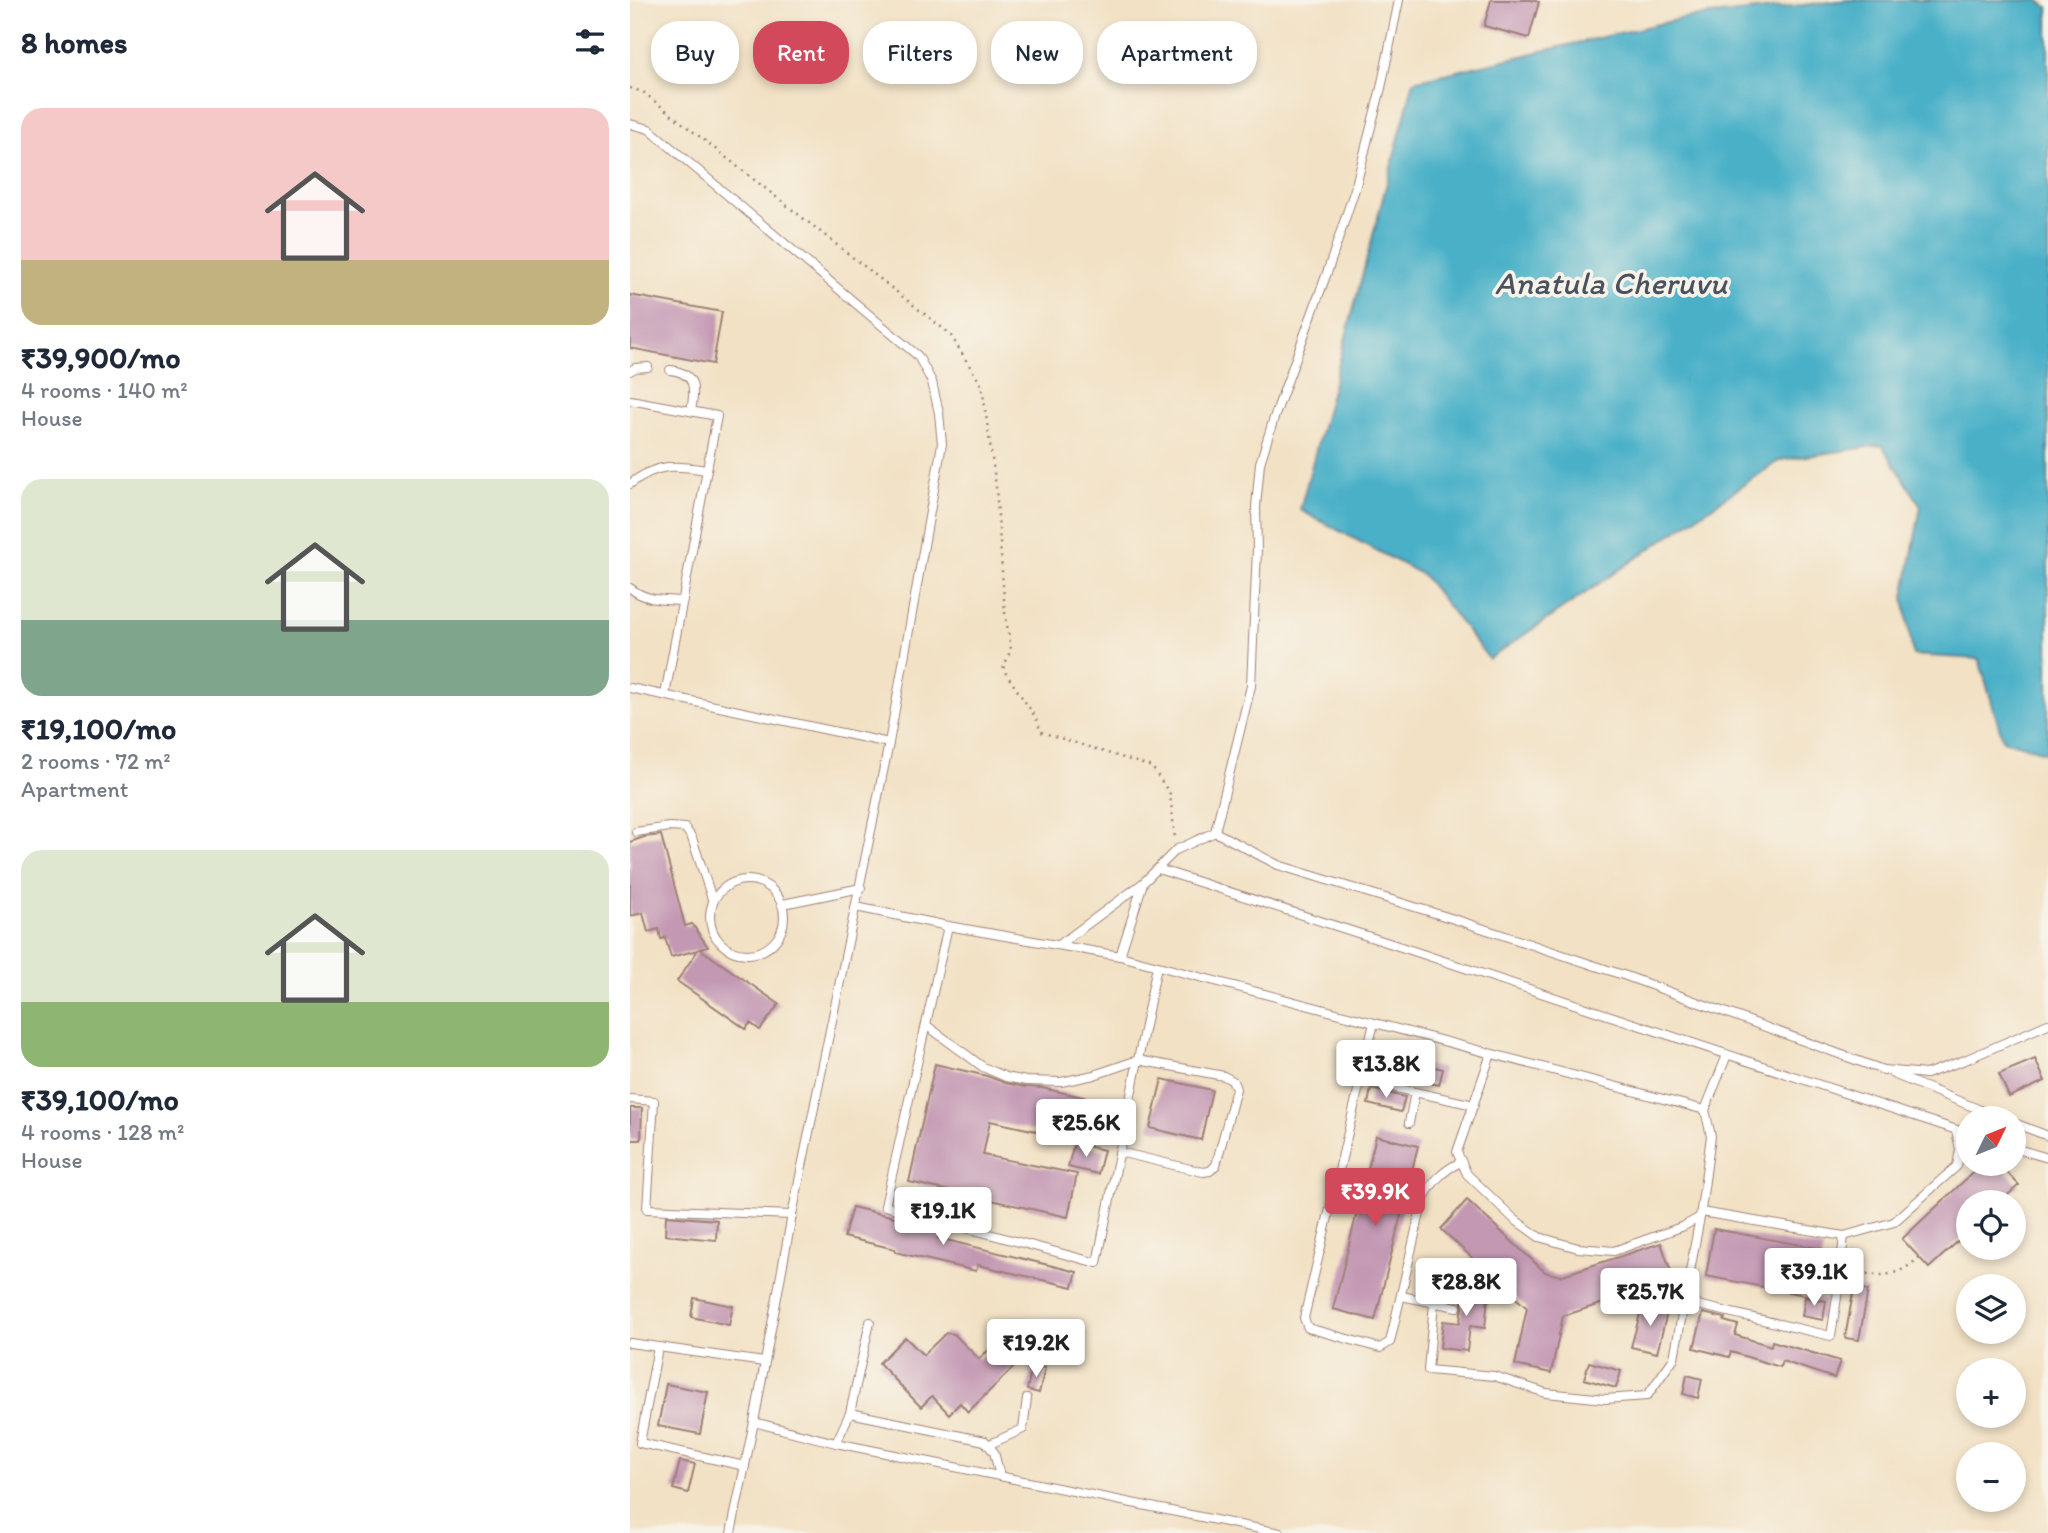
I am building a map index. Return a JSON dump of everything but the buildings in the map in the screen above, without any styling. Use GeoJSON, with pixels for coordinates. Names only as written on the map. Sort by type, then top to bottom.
{"type":"FeatureCollection","features":[{"type":"Feature","properties":{"kind":"lane"},"geometry":{"type":"LineString","coordinates":[[1215,832],[1251,686],[1257,549],[1256,507],[1260,463],[1355,189],[1381,88],[1399,0]]}},
{"type":"Feature","properties":{"kind":"lane"},"geometry":{"type":"LineString","coordinates":[[630,124],[649,129],[918,356],[932,382],[942,444],[861,888],[792,1215],[731,1533]]}},
{"type":"Feature","properties":{"kind":"lane"},"geometry":{"type":"LineString","coordinates":[[630,371],[648,367]]}},
{"type":"Feature","properties":{"kind":"lane"},"geometry":{"type":"LineString","coordinates":[[670,370],[679,371],[694,387],[691,411]]}},
{"type":"Feature","properties":{"kind":"lane"},"geometry":{"type":"LineString","coordinates":[[630,400],[717,415],[665,695]]}},
{"type":"Feature","properties":{"kind":"lane"},"geometry":{"type":"LineString","coordinates":[[630,484],[645,473],[665,466],[706,470]]}},
{"type":"Feature","properties":{"kind":"lane"},"geometry":{"type":"LineString","coordinates":[[630,588],[652,600],[683,601]]}},
{"type":"Feature","properties":{"kind":"lane"},"geometry":{"type":"LineString","coordinates":[[630,688],[889,743]]}},
{"type":"Feature","properties":{"kind":"lane"},"geometry":{"type":"LineString","coordinates":[[636,832],[670,827],[685,828],[692,838],[713,902]]}},
{"type":"Feature","properties":{"kind":"lane"},"geometry":{"type":"LineString","coordinates":[[1059,946],[1143,883],[1176,850],[1215,832]]}},
{"type":"Feature","properties":{"kind":"lane"},"geometry":{"type":"LineString","coordinates":[[1215,832],[1278,865],[1626,976],[1883,1070],[1971,1106]]}},
{"type":"Feature","properties":{"kind":"lane"},"geometry":{"type":"LineString","coordinates":[[1158,869],[1956,1130]]}},
{"type":"Feature","properties":{"kind":"lane"},"geometry":{"type":"LineString","coordinates":[[755,880],[767,885],[777,893],[783,904],[784,928],[779,939],[760,953],[748,955],[725,947],[711,927],[713,902],[720,891],[730,883],[755,880]]}},
{"type":"Feature","properties":{"kind":"lane"},"geometry":{"type":"LineString","coordinates":[[1120,956],[1143,883]]}},
{"type":"Feature","properties":{"kind":"lane"},"geometry":{"type":"LineString","coordinates":[[783,904],[861,888]]}},
{"type":"Feature","properties":{"kind":"lane"},"geometry":{"type":"LineString","coordinates":[[856,907],[1120,956],[1705,1110]]}},
{"type":"Feature","properties":{"kind":"lane"},"geometry":{"type":"LineString","coordinates":[[948,926],[885,1206],[1097,1263],[1157,966]]}},
{"type":"Feature","properties":{"kind":"lane"},"geometry":{"type":"LineString","coordinates":[[1374,1023],[1304,1318],[1308,1328],[1380,1348],[1390,1342],[1423,1200],[1441,1174],[1461,1162]]}},
{"type":"Feature","properties":{"kind":"lane"},"geometry":{"type":"LineString","coordinates":[[1883,1070],[1926,1074],[2048,1024]]}},
{"type":"Feature","properties":{"kind":"lane"},"geometry":{"type":"LineString","coordinates":[[926,1025],[983,1068],[1026,1081],[1061,1082],[1094,1075],[1138,1060],[1224,1076],[1233,1081],[1236,1089],[1216,1165],[1210,1171],[1203,1172],[1119,1152]]}},
{"type":"Feature","properties":{"kind":"lane"},"geometry":{"type":"LineString","coordinates":[[1491,1054],[1457,1152],[1461,1162],[1467,1174],[1514,1219],[1539,1237],[1578,1248],[1614,1251],[1684,1226],[1700,1214],[1844,1236],[1894,1222],[1956,1167]]}},
{"type":"Feature","properties":{"kind":"lane"},"geometry":{"type":"LineString","coordinates":[[1434,1303],[1428,1370],[1494,1376],[1546,1392],[1605,1399],[1647,1396],[1674,1358],[1711,1136],[1705,1110],[1727,1055]]}},
{"type":"Feature","properties":{"kind":"lane"},"geometry":{"type":"LineString","coordinates":[[1360,1080],[1474,1105]]}},
{"type":"Feature","properties":{"kind":"lane"},"geometry":{"type":"LineString","coordinates":[[1409,1123],[1415,1092]]}},
{"type":"Feature","properties":{"kind":"lane"},"geometry":{"type":"LineString","coordinates":[[630,1098],[654,1101],[647,1209],[792,1215]]}},
{"type":"Feature","properties":{"kind":"lane"},"geometry":{"type":"LineString","coordinates":[[2026,1128],[2048,1136]]}},
{"type":"Feature","properties":{"kind":"lane"},"geometry":{"type":"LineString","coordinates":[[2026,1152],[2048,1158]]}},
{"type":"Feature","properties":{"kind":"lane"},"geometry":{"type":"LineString","coordinates":[[1842,1254],[1844,1236]]}},
{"type":"Feature","properties":{"kind":"lane"},"geometry":{"type":"LineString","coordinates":[[1685,1302],[1831,1336],[1838,1291]]}},
{"type":"Feature","properties":{"kind":"lane"},"geometry":{"type":"LineString","coordinates":[[1401,1296],[1458,1307]]}},
{"type":"Feature","properties":{"kind":"lane"},"geometry":{"type":"LineString","coordinates":[[836,1443],[850,1413],[870,1322]]}},
{"type":"Feature","properties":{"kind":"lane"},"geometry":{"type":"LineString","coordinates":[[630,1343],[764,1362]]}},
{"type":"Feature","properties":{"kind":"lane"},"geometry":{"type":"LineString","coordinates":[[657,1347],[640,1443],[745,1466]]}},
{"type":"Feature","properties":{"kind":"lane"},"geometry":{"type":"LineString","coordinates":[[988,1446],[1023,1429],[1027,1398]]}},
{"type":"Feature","properties":{"kind":"lane"},"geometry":{"type":"LineString","coordinates":[[850,1413],[985,1441],[994,1452],[1000,1476]]}},
{"type":"Feature","properties":{"kind":"lane"},"geometry":{"type":"LineString","coordinates":[[754,1422],[836,1443],[1280,1533]]}},
{"type":"Feature","properties":{"kind":"path"},"geometry":{"type":"LineString","coordinates":[[1819,1272],[1828,1275],[1845,1269],[1885,1275],[1912,1265],[1919,1257]]}},
{"type":"Feature","properties":{"kind":"water","name":"Anatula Cheruvu"},"geometry":{"type":"Polygon","coordinates":[[[1848,0],[2038,0],[2048,7],[2048,753],[2003,740],[1979,659],[1913,655],[1904,597],[1921,506],[1882,445],[1780,460],[1489,659],[1423,575],[1300,510],[1414,81],[1684,18],[1848,0]]]}}]}
